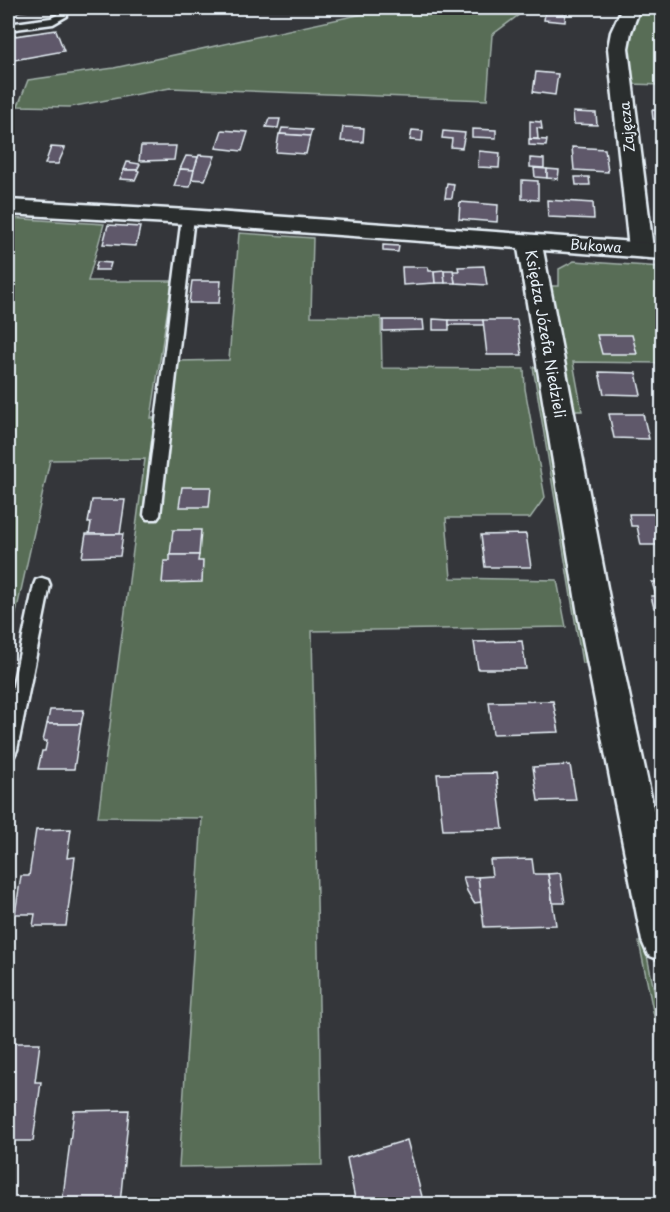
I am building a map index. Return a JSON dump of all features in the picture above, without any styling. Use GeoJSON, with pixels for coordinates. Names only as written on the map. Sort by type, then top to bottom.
{"type":"FeatureCollection","features":[{"type":"Feature","properties":{"kind":"street","name":"Zajęcza"},"geometry":{"type":"LineString","coordinates":[[631,8],[621,32],[619,57],[652,250]]}},
{"type":"Feature","properties":{"kind":"street","name":"Księdza Józefa Niedzieli"},"geometry":{"type":"LineString","coordinates":[[8,207],[529,241],[594,614],[663,941]]}},
{"type":"Feature","properties":{"kind":"street","name":"Bukowa"},"geometry":{"type":"LineString","coordinates":[[529,241],[652,250]]}},
{"type":"Feature","properties":{"kind":"lane"},"geometry":{"type":"LineString","coordinates":[[8,27],[53,21],[62,16],[63,8]]}},
{"type":"Feature","properties":{"kind":"lane"},"geometry":{"type":"LineString","coordinates":[[152,515],[188,217]]}},
{"type":"Feature","properties":{"kind":"lane"},"geometry":{"type":"LineString","coordinates":[[8,750],[42,585]]}},
{"type":"Feature","properties":{"kind":"green space"},"geometry":{"type":"Polygon","coordinates":[[[390,8],[528,8],[492,35],[487,100],[170,88],[70,107],[18,106],[28,80],[114,68],[390,8]]]}},
{"type":"Feature","properties":{"kind":"green space"},"geometry":{"type":"Polygon","coordinates":[[[641,8],[662,8],[662,85],[630,84],[629,35],[641,8]]]}},
{"type":"Feature","properties":{"kind":"green space"},"geometry":{"type":"Polygon","coordinates":[[[8,218],[104,224],[88,281],[172,281],[151,418],[172,418],[179,361],[229,360],[239,233],[313,238],[311,316],[381,317],[382,368],[524,369],[525,389],[545,497],[530,518],[446,518],[451,578],[557,580],[566,627],[312,631],[322,1165],[179,1167],[202,818],[98,817],[145,459],[50,460],[8,649],[8,218]]]}},
{"type":"Feature","properties":{"kind":"green space"},"geometry":{"type":"Polygon","coordinates":[[[574,261],[662,267],[662,363],[573,362],[582,411],[571,411],[548,286],[559,286],[559,269],[574,261]]]}},
{"type":"Feature","properties":{"kind":"green space"},"geometry":{"type":"Polygon","coordinates":[[[533,367],[538,367],[587,663],[582,663],[533,367]]]}},
{"type":"Feature","properties":{"kind":"green space"},"geometry":{"type":"Polygon","coordinates":[[[644,941],[662,1029],[662,1055],[639,942],[644,941]]]}},
{"type":"Feature","properties":{"kind":"building"},"geometry":{"type":"Polygon","coordinates":[[[8,8],[46,8],[8,13],[8,8]]]}},
{"type":"Feature","properties":{"kind":"building"},"geometry":{"type":"Polygon","coordinates":[[[546,8],[566,8],[565,22],[544,20],[546,8]]]}},
{"type":"Feature","properties":{"kind":"building"},"geometry":{"type":"Polygon","coordinates":[[[56,30],[64,51],[8,61],[8,37],[56,30]]]}},
{"type":"Feature","properties":{"kind":"building"},"geometry":{"type":"Polygon","coordinates":[[[536,72],[558,74],[555,95],[533,92],[536,72]]]}},
{"type":"Feature","properties":{"kind":"building"},"geometry":{"type":"Polygon","coordinates":[[[652,110],[662,111],[662,120],[653,119],[652,110]]]}},
{"type":"Feature","properties":{"kind":"building"},"geometry":{"type":"Polygon","coordinates":[[[573,112],[596,113],[597,125],[574,124],[573,112]]]}},
{"type":"Feature","properties":{"kind":"building"},"geometry":{"type":"Polygon","coordinates":[[[269,119],[280,119],[278,128],[266,127],[269,119]]]}},
{"type":"Feature","properties":{"kind":"building"},"geometry":{"type":"Polygon","coordinates":[[[530,121],[541,122],[542,129],[537,128],[538,139],[530,139],[530,121]]]}},
{"type":"Feature","properties":{"kind":"building"},"geometry":{"type":"Polygon","coordinates":[[[343,127],[364,128],[363,142],[341,141],[343,127]]]}},
{"type":"Feature","properties":{"kind":"building"},"geometry":{"type":"Polygon","coordinates":[[[282,128],[312,130],[310,136],[280,134],[282,128]]]}},
{"type":"Feature","properties":{"kind":"building"},"geometry":{"type":"Polygon","coordinates":[[[472,129],[496,130],[496,138],[472,137],[472,129]]]}},
{"type":"Feature","properties":{"kind":"building"},"geometry":{"type":"Polygon","coordinates":[[[222,130],[248,132],[242,151],[216,148],[222,130]]]}},
{"type":"Feature","properties":{"kind":"building"},"geometry":{"type":"Polygon","coordinates":[[[412,130],[423,131],[422,141],[410,140],[412,130]]]}},
{"type":"Feature","properties":{"kind":"building"},"geometry":{"type":"Polygon","coordinates":[[[443,131],[465,133],[462,148],[451,147],[452,139],[442,138],[443,131]]]}},
{"type":"Feature","properties":{"kind":"building"},"geometry":{"type":"Polygon","coordinates":[[[279,134],[310,136],[306,154],[276,152],[279,134]]]}},
{"type":"Feature","properties":{"kind":"building"},"geometry":{"type":"Polygon","coordinates":[[[529,139],[547,140],[546,146],[529,145],[529,139]]]}},
{"type":"Feature","properties":{"kind":"building"},"geometry":{"type":"Polygon","coordinates":[[[141,146],[176,146],[174,160],[139,161],[141,146]]]}},
{"type":"Feature","properties":{"kind":"building"},"geometry":{"type":"Polygon","coordinates":[[[51,147],[65,148],[58,164],[45,164],[51,147]]]}},
{"type":"Feature","properties":{"kind":"building"},"geometry":{"type":"Polygon","coordinates":[[[572,147],[605,149],[608,172],[574,170],[572,147]]]}},
{"type":"Feature","properties":{"kind":"building"},"geometry":{"type":"Polygon","coordinates":[[[479,151],[500,153],[499,168],[478,167],[479,151]]]}},
{"type":"Feature","properties":{"kind":"building"},"geometry":{"type":"Polygon","coordinates":[[[199,155],[215,156],[205,180],[190,179],[199,155]]]}},
{"type":"Feature","properties":{"kind":"building"},"geometry":{"type":"Polygon","coordinates":[[[186,156],[198,157],[194,170],[180,169],[186,156]]]}},
{"type":"Feature","properties":{"kind":"building"},"geometry":{"type":"Polygon","coordinates":[[[530,158],[544,159],[544,168],[530,167],[530,158]]]}},
{"type":"Feature","properties":{"kind":"building"},"geometry":{"type":"Polygon","coordinates":[[[127,162],[140,164],[137,170],[124,170],[127,162]]]}},
{"type":"Feature","properties":{"kind":"building"},"geometry":{"type":"Polygon","coordinates":[[[534,168],[547,169],[547,178],[535,177],[534,168]]]}},
{"type":"Feature","properties":{"kind":"building"},"geometry":{"type":"Polygon","coordinates":[[[180,169],[194,170],[190,187],[174,186],[180,169]]]}},
{"type":"Feature","properties":{"kind":"building"},"geometry":{"type":"Polygon","coordinates":[[[547,169],[559,170],[558,179],[547,178],[547,169]]]}},
{"type":"Feature","properties":{"kind":"building"},"geometry":{"type":"Polygon","coordinates":[[[124,170],[139,171],[135,180],[120,179],[124,170]]]}},
{"type":"Feature","properties":{"kind":"building"},"geometry":{"type":"Polygon","coordinates":[[[575,177],[589,177],[590,185],[576,185],[575,177]]]}},
{"type":"Feature","properties":{"kind":"building"},"geometry":{"type":"Polygon","coordinates":[[[522,180],[538,181],[538,200],[522,199],[522,180]]]}},
{"type":"Feature","properties":{"kind":"building"},"geometry":{"type":"Polygon","coordinates":[[[447,183],[454,184],[452,198],[445,198],[447,183]]]}},
{"type":"Feature","properties":{"kind":"building"},"geometry":{"type":"Polygon","coordinates":[[[547,200],[593,203],[594,219],[548,217],[547,200]]]}},
{"type":"Feature","properties":{"kind":"building"},"geometry":{"type":"Polygon","coordinates":[[[460,202],[498,205],[497,222],[459,219],[460,202]]]}},
{"type":"Feature","properties":{"kind":"building"},"geometry":{"type":"Polygon","coordinates":[[[108,225],[140,227],[136,246],[103,244],[108,225]]]}},
{"type":"Feature","properties":{"kind":"building"},"geometry":{"type":"Polygon","coordinates":[[[383,245],[399,246],[398,252],[383,251],[383,245]]]}},
{"type":"Feature","properties":{"kind":"building"},"geometry":{"type":"Polygon","coordinates":[[[97,262],[111,263],[109,270],[95,270],[97,262]]]}},
{"type":"Feature","properties":{"kind":"building"},"geometry":{"type":"Polygon","coordinates":[[[484,266],[487,285],[455,283],[453,271],[459,271],[458,267],[484,266]]]}},
{"type":"Feature","properties":{"kind":"building"},"geometry":{"type":"Polygon","coordinates":[[[402,267],[428,267],[429,271],[434,271],[435,283],[403,285],[402,267]]]}},
{"type":"Feature","properties":{"kind":"building"},"geometry":{"type":"Polygon","coordinates":[[[444,270],[445,283],[435,283],[434,271],[444,270]]]}},
{"type":"Feature","properties":{"kind":"building"},"geometry":{"type":"Polygon","coordinates":[[[444,270],[453,270],[455,283],[445,283],[444,270]]]}},
{"type":"Feature","properties":{"kind":"building"},"geometry":{"type":"Polygon","coordinates":[[[192,281],[221,281],[219,303],[189,303],[192,281]]]}},
{"type":"Feature","properties":{"kind":"building"},"geometry":{"type":"Polygon","coordinates":[[[433,319],[449,320],[449,330],[433,330],[433,319]]]}},
{"type":"Feature","properties":{"kind":"building"},"geometry":{"type":"Polygon","coordinates":[[[383,320],[423,320],[424,330],[383,331],[383,320]]]}},
{"type":"Feature","properties":{"kind":"building"},"geometry":{"type":"Polygon","coordinates":[[[449,320],[483,320],[484,325],[449,325],[449,320]]]}},
{"type":"Feature","properties":{"kind":"building"},"geometry":{"type":"Polygon","coordinates":[[[483,320],[517,320],[522,355],[487,355],[483,320]]]}},
{"type":"Feature","properties":{"kind":"building"},"geometry":{"type":"Polygon","coordinates":[[[597,335],[632,335],[637,354],[602,354],[597,335]]]}},
{"type":"Feature","properties":{"kind":"building"},"geometry":{"type":"Polygon","coordinates":[[[599,372],[636,373],[641,395],[604,394],[599,372]]]}},
{"type":"Feature","properties":{"kind":"building"},"geometry":{"type":"Polygon","coordinates":[[[609,414],[643,414],[649,439],[614,438],[609,414]]]}},
{"type":"Feature","properties":{"kind":"building"},"geometry":{"type":"Polygon","coordinates":[[[182,487],[211,487],[209,507],[179,507],[182,487]]]}},
{"type":"Feature","properties":{"kind":"building"},"geometry":{"type":"Polygon","coordinates":[[[92,500],[125,500],[120,534],[89,534],[91,523],[88,523],[92,500]]]}},
{"type":"Feature","properties":{"kind":"building"},"geometry":{"type":"Polygon","coordinates":[[[629,514],[662,514],[662,545],[641,545],[637,526],[631,526],[629,514]]]}},
{"type":"Feature","properties":{"kind":"building"},"geometry":{"type":"Polygon","coordinates":[[[173,530],[201,530],[199,555],[170,555],[173,530]]]}},
{"type":"Feature","properties":{"kind":"building"},"geometry":{"type":"Polygon","coordinates":[[[86,534],[123,534],[120,556],[82,557],[86,534]]]}},
{"type":"Feature","properties":{"kind":"building"},"geometry":{"type":"Polygon","coordinates":[[[526,534],[531,567],[485,567],[481,535],[526,534]]]}},
{"type":"Feature","properties":{"kind":"building"},"geometry":{"type":"Polygon","coordinates":[[[170,555],[199,555],[198,561],[203,561],[202,582],[162,583],[164,561],[170,561],[170,555]]]}},
{"type":"Feature","properties":{"kind":"building"},"geometry":{"type":"Polygon","coordinates":[[[652,582],[662,582],[662,608],[654,608],[651,596],[656,596],[652,582]]]}},
{"type":"Feature","properties":{"kind":"building"},"geometry":{"type":"Polygon","coordinates":[[[522,641],[526,669],[478,669],[474,642],[522,641]]]}},
{"type":"Feature","properties":{"kind":"building"},"geometry":{"type":"Polygon","coordinates":[[[553,701],[559,732],[493,734],[489,702],[553,701]]]}},
{"type":"Feature","properties":{"kind":"building"},"geometry":{"type":"Polygon","coordinates":[[[50,710],[84,710],[81,724],[47,724],[50,710]]]}},
{"type":"Feature","properties":{"kind":"building"},"geometry":{"type":"Polygon","coordinates":[[[47,724],[81,724],[74,769],[38,769],[47,741],[43,741],[47,724]]]}},
{"type":"Feature","properties":{"kind":"building"},"geometry":{"type":"Polygon","coordinates":[[[570,765],[576,800],[538,801],[533,767],[570,765]]]}},
{"type":"Feature","properties":{"kind":"building"},"geometry":{"type":"Polygon","coordinates":[[[496,773],[503,829],[443,830],[437,774],[496,773]]]}},
{"type":"Feature","properties":{"kind":"building"},"geometry":{"type":"Polygon","coordinates":[[[71,829],[67,858],[75,857],[66,926],[33,926],[35,914],[15,914],[21,876],[29,876],[36,830],[71,829]]]}},
{"type":"Feature","properties":{"kind":"building"},"geometry":{"type":"Polygon","coordinates":[[[532,859],[534,874],[548,874],[556,925],[484,927],[478,877],[492,876],[490,860],[532,859]]]}},
{"type":"Feature","properties":{"kind":"building"},"geometry":{"type":"Polygon","coordinates":[[[560,873],[565,903],[553,903],[548,874],[560,873]]]}},
{"type":"Feature","properties":{"kind":"building"},"geometry":{"type":"Polygon","coordinates":[[[463,877],[478,877],[481,902],[474,903],[463,877]]]}},
{"type":"Feature","properties":{"kind":"building"},"geometry":{"type":"Polygon","coordinates":[[[8,1043],[40,1043],[35,1082],[41,1082],[33,1141],[8,1141],[8,1043]]]}},
{"type":"Feature","properties":{"kind":"building"},"geometry":{"type":"Polygon","coordinates":[[[129,1110],[120,1204],[62,1204],[74,1111],[129,1110]]]}},
{"type":"Feature","properties":{"kind":"building"},"geometry":{"type":"Polygon","coordinates":[[[407,1140],[424,1204],[371,1204],[370,1201],[356,1204],[347,1158],[407,1140]]]}}]}
